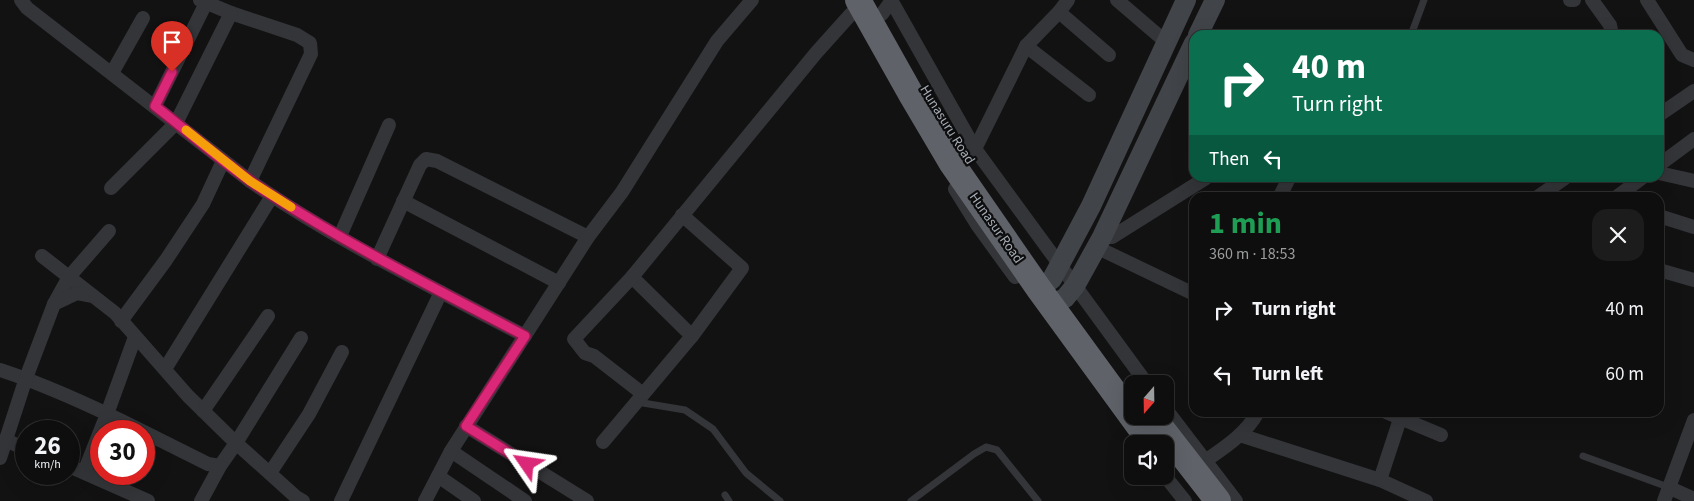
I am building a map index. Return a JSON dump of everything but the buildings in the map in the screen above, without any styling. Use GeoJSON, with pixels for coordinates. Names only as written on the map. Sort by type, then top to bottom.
{"type":"FeatureCollection","features":[{"type":"Feature","properties":{"kind":"highway","name":"Hunasuru Road"},"geometry":{"type":"LineString","coordinates":[[872,3],[925,90],[970,151],[1057,287],[1124,379]]}},
{"type":"Feature","properties":{"kind":"highway","name":"Hunasur Road"},"geometry":{"type":"LineString","coordinates":[[872,3],[912,96],[951,162],[1057,287],[1147,435]]}},
{"type":"Feature","properties":{"kind":"highway"},"geometry":{"type":"LineString","coordinates":[[1160,425],[1199,466],[1218,501]]}},
{"type":"Feature","properties":{"kind":"highway"},"geometry":{"type":"LineString","coordinates":[[1174,471],[1199,501]]}},
{"type":"Feature","properties":{"kind":"street"},"geometry":{"type":"LineString","coordinates":[[21,0],[27,8],[176,122],[223,161],[272,196],[377,259],[525,336]]}},
{"type":"Feature","properties":{"kind":"street"},"geometry":{"type":"LineString","coordinates":[[425,501],[466,426],[588,237],[622,192],[717,41],[752,0]]}},
{"type":"Feature","properties":{"kind":"street"},"geometry":{"type":"LineString","coordinates":[[970,151],[1026,46],[1059,12],[1067,0]]}},
{"type":"Feature","properties":{"kind":"street"},"geometry":{"type":"LineString","coordinates":[[1117,0],[1166,42]]}},
{"type":"Feature","properties":{"kind":"street"},"geometry":{"type":"LineString","coordinates":[[1057,287],[1094,198],[1186,0]]}},
{"type":"Feature","properties":{"kind":"street"},"geometry":{"type":"LineString","coordinates":[[1200,30],[1215,0]]}},
{"type":"Feature","properties":{"kind":"street"},"geometry":{"type":"LineString","coordinates":[[1592,0],[1610,25],[1611,30]]}},
{"type":"Feature","properties":{"kind":"street"},"geometry":{"type":"LineString","coordinates":[[1647,0],[1682,56],[1694,60]]}},
{"type":"Feature","properties":{"kind":"street"},"geometry":{"type":"LineString","coordinates":[[155,106],[203,1],[231,13],[297,34],[310,42],[311,54],[250,181]]}},
{"type":"Feature","properties":{"kind":"street"},"geometry":{"type":"LineString","coordinates":[[640,398],[594,356],[585,353],[574,339],[632,277],[816,53],[872,3],[904,108],[978,226],[1132,435]]}},
{"type":"Feature","properties":{"kind":"street"},"geometry":{"type":"LineString","coordinates":[[1059,12],[1109,55]]}},
{"type":"Feature","properties":{"kind":"street"},"geometry":{"type":"LineString","coordinates":[[111,188],[176,122],[231,13]]}},
{"type":"Feature","properties":{"kind":"street"},"geometry":{"type":"LineString","coordinates":[[112,73],[143,18]]}},
{"type":"Feature","properties":{"kind":"street"},"geometry":{"type":"LineString","coordinates":[[1026,46],[1089,95]]}},
{"type":"Feature","properties":{"kind":"street"},"geometry":{"type":"LineString","coordinates":[[1057,287],[1099,242],[1189,54]]}},
{"type":"Feature","properties":{"kind":"street"},"geometry":{"type":"LineString","coordinates":[[1664,112],[1694,91]]}},
{"type":"Feature","properties":{"kind":"street"},"geometry":{"type":"LineString","coordinates":[[340,236],[389,125]]}},
{"type":"Feature","properties":{"kind":"street"},"geometry":{"type":"LineString","coordinates":[[1664,161],[1694,139]]}},
{"type":"Feature","properties":{"kind":"street"},"geometry":{"type":"LineString","coordinates":[[377,259],[420,165],[426,159],[437,161],[588,237]]}},
{"type":"Feature","properties":{"kind":"street"},"geometry":{"type":"LineString","coordinates":[[122,321],[203,204],[223,161]]}},
{"type":"Feature","properties":{"kind":"street"},"geometry":{"type":"LineString","coordinates":[[1664,174],[1694,181]]}},
{"type":"Feature","properties":{"kind":"street"},"geometry":{"type":"LineString","coordinates":[[1099,242],[1112,237],[1200,182]]}},
{"type":"Feature","properties":{"kind":"street"},"geometry":{"type":"LineString","coordinates":[[1545,192],[1559,182]]}},
{"type":"Feature","properties":{"kind":"street"},"geometry":{"type":"LineString","coordinates":[[1623,192],[1637,182]]}},
{"type":"Feature","properties":{"kind":"street"},"geometry":{"type":"LineString","coordinates":[[165,370],[272,196]]}},
{"type":"Feature","properties":{"kind":"street"},"geometry":{"type":"LineString","coordinates":[[403,201],[559,283]]}},
{"type":"Feature","properties":{"kind":"street"},"geometry":{"type":"LineString","coordinates":[[604,442],[692,336],[742,268],[682,215]]}},
{"type":"Feature","properties":{"kind":"street"},"geometry":{"type":"LineString","coordinates":[[1664,217],[1694,226]]}},
{"type":"Feature","properties":{"kind":"street"},"geometry":{"type":"LineString","coordinates":[[0,458],[26,378],[54,304],[69,277],[109,231]]}},
{"type":"Feature","properties":{"kind":"street"},"geometry":{"type":"LineString","coordinates":[[1099,242],[1189,291]]}},
{"type":"Feature","properties":{"kind":"street"},"geometry":{"type":"LineString","coordinates":[[42,256],[115,313],[203,411],[236,443],[296,497],[303,501]]}},
{"type":"Feature","properties":{"kind":"street"},"geometry":{"type":"LineString","coordinates":[[1664,271],[1694,280]]}},
{"type":"Feature","properties":{"kind":"street"},"geometry":{"type":"LineString","coordinates":[[632,277],[692,336]]}},
{"type":"Feature","properties":{"kind":"street"},"geometry":{"type":"LineString","coordinates":[[1057,287],[1139,375]]}},
{"type":"Feature","properties":{"kind":"street"},"geometry":{"type":"LineString","coordinates":[[341,501],[441,292]]}},
{"type":"Feature","properties":{"kind":"street"},"geometry":{"type":"LineString","coordinates":[[54,304],[77,293],[94,296]]}},
{"type":"Feature","properties":{"kind":"street"},"geometry":{"type":"LineString","coordinates":[[203,411],[268,316]]}},
{"type":"Feature","properties":{"kind":"street"},"geometry":{"type":"LineString","coordinates":[[84,472],[108,414],[135,337]]}},
{"type":"Feature","properties":{"kind":"street"},"geometry":{"type":"LineString","coordinates":[[201,501],[220,466],[301,338]]}},
{"type":"Feature","properties":{"kind":"street"},"geometry":{"type":"LineString","coordinates":[[270,473],[309,414],[342,352]]}},
{"type":"Feature","properties":{"kind":"street"},"geometry":{"type":"LineString","coordinates":[[0,370],[26,378],[120,420]]}},
{"type":"Feature","properties":{"kind":"street"},"geometry":{"type":"LineString","coordinates":[[1199,466],[1240,435],[1255,417]]}},
{"type":"Feature","properties":{"kind":"street"},"geometry":{"type":"LineString","coordinates":[[1396,417],[1441,434]]}},
{"type":"Feature","properties":{"kind":"street"},"geometry":{"type":"LineString","coordinates":[[1380,480],[1400,419]]}},
{"type":"Feature","properties":{"kind":"street"},"geometry":{"type":"LineString","coordinates":[[1664,501],[1694,420]]}},
{"type":"Feature","properties":{"kind":"street"},"geometry":{"type":"LineString","coordinates":[[1174,423],[1199,466],[1236,501]]}},
{"type":"Feature","properties":{"kind":"street"},"geometry":{"type":"LineString","coordinates":[[466,426],[586,501]]}},
{"type":"Feature","properties":{"kind":"street"},"geometry":{"type":"LineString","coordinates":[[1240,435],[1380,480],[1426,501]]}},
{"type":"Feature","properties":{"kind":"street"},"geometry":{"type":"LineString","coordinates":[[155,438],[203,462],[220,466]]}},
{"type":"Feature","properties":{"kind":"street"},"geometry":{"type":"LineString","coordinates":[[5,440],[15,444]]}},
{"type":"Feature","properties":{"kind":"street"},"geometry":{"type":"LineString","coordinates":[[451,451],[525,501]]}},
{"type":"Feature","properties":{"kind":"street"},"geometry":{"type":"LineString","coordinates":[[80,470],[148,501]]}},
{"type":"Feature","properties":{"kind":"street"},"geometry":{"type":"LineString","coordinates":[[438,476],[474,501]]}},
{"type":"Feature","properties":{"kind":"street"},"geometry":{"type":"LineString","coordinates":[[1172,485],[1185,501]]}},
{"type":"Feature","properties":{"kind":"street"},"geometry":{"type":"LineString","coordinates":[[1668,487],[1694,499]]}},
{"type":"Feature","properties":{"kind":"lane"},"geometry":{"type":"LineString","coordinates":[[1413,30],[1424,0]]}},
{"type":"Feature","properties":{"kind":"lane"},"geometry":{"type":"LineString","coordinates":[[640,398],[655,404],[684,410],[713,430],[746,473],[780,501]]}},
{"type":"Feature","properties":{"kind":"lane"},"geometry":{"type":"LineString","coordinates":[[911,501],[986,447],[997,450],[1038,501]]}},
{"type":"Feature","properties":{"kind":"lane"},"geometry":{"type":"LineString","coordinates":[[1583,456],[1668,487]]}},
{"type":"Feature","properties":{"kind":"slow traffic"},"geometry":{"type":"LineString","coordinates":[[186,130],[250,181],[291,207]]}},
{"type":"Feature","properties":{"kind":"route"},"geometry":{"type":"LineString","coordinates":[[172,72],[155,106],[223,161],[272,196],[377,259],[525,336],[466,426],[527,464]]}}]}
